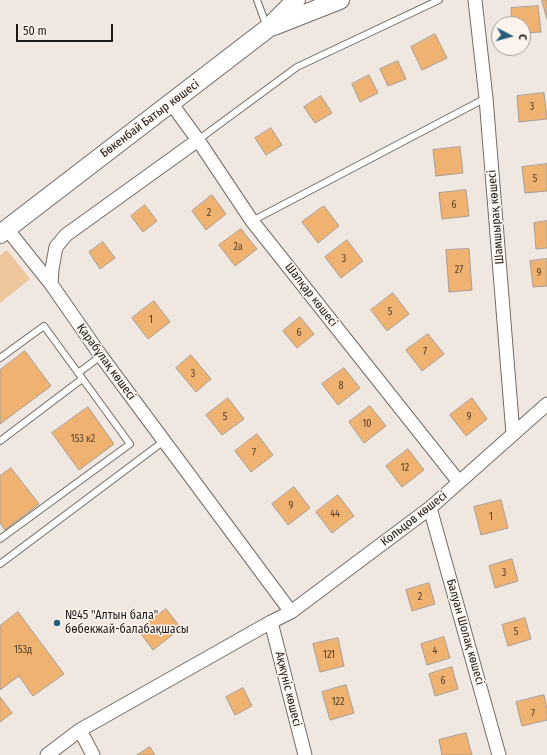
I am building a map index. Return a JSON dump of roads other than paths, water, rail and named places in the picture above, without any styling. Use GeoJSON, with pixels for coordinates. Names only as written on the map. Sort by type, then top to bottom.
{"type":"FeatureCollection","features":[{"type":"Feature","properties":{"kind":"main road","name":"Бөкенбай Батыр көшесі"},"geometry":{"type":"LineString","coordinates":[[3,231],[267,29],[296,0]]}},
{"type":"Feature","properties":{"kind":"main road"},"geometry":{"type":"LineString","coordinates":[[267,29],[340,0]]}},
{"type":"Feature","properties":{"kind":"street","name":"Шамшырақ көшесі"},"geometry":{"type":"LineString","coordinates":[[475,0],[486,98],[513,434]]}},
{"type":"Feature","properties":{"kind":"street","name":"Шалқар көшесі"},"geometry":{"type":"LineString","coordinates":[[171,103],[198,140],[252,221],[459,482]]}},
{"type":"Feature","properties":{"kind":"street"},"geometry":{"type":"LineString","coordinates":[[51,284],[56,247],[66,235],[198,140]]}},
{"type":"Feature","properties":{"kind":"street","name":"Қарабұлақ көшесі"},"geometry":{"type":"LineString","coordinates":[[3,231],[51,284],[101,356],[291,612]]}},
{"type":"Feature","properties":{"kind":"street","name":"Кольцов көшесі"},"geometry":{"type":"LineString","coordinates":[[47,755],[80,730],[291,612],[430,508],[547,404]]}},
{"type":"Feature","properties":{"kind":"street","name":"Балуан Шолақ көшесі"},"geometry":{"type":"LineString","coordinates":[[430,508],[499,755]]}},
{"type":"Feature","properties":{"kind":"street","name":"Ақжүніс көшесі"},"geometry":{"type":"LineString","coordinates":[[272,622],[305,755]]}},
{"type":"Feature","properties":{"kind":"street"},"geometry":{"type":"LineString","coordinates":[[80,730],[93,755]]}},
{"type":"Feature","properties":{"kind":"lane"},"geometry":{"type":"LineString","coordinates":[[256,0],[267,29]]}},
{"type":"Feature","properties":{"kind":"lane"},"geometry":{"type":"LineString","coordinates":[[198,140],[297,67],[439,0]]}},
{"type":"Feature","properties":{"kind":"lane"},"geometry":{"type":"LineString","coordinates":[[252,221],[486,98]]}},
{"type":"Feature","properties":{"kind":"lane"},"geometry":{"type":"LineString","coordinates":[[0,358],[44,326],[130,444],[0,539]]}},
{"type":"Feature","properties":{"kind":"lane"},"geometry":{"type":"LineString","coordinates":[[78,373],[101,356]]}},
{"type":"Feature","properties":{"kind":"lane"},"geometry":{"type":"LineString","coordinates":[[0,441],[82,379]]}},
{"type":"Feature","properties":{"kind":"lane"},"geometry":{"type":"LineString","coordinates":[[0,564],[164,441]]}},
{"type":"Feature","properties":{"kind":"place","name":"№45 \"Алтын бала\" бөбекжай-балабақшасы"},"geometry":{"type":"Point","coordinates":[57,623]}}]}
